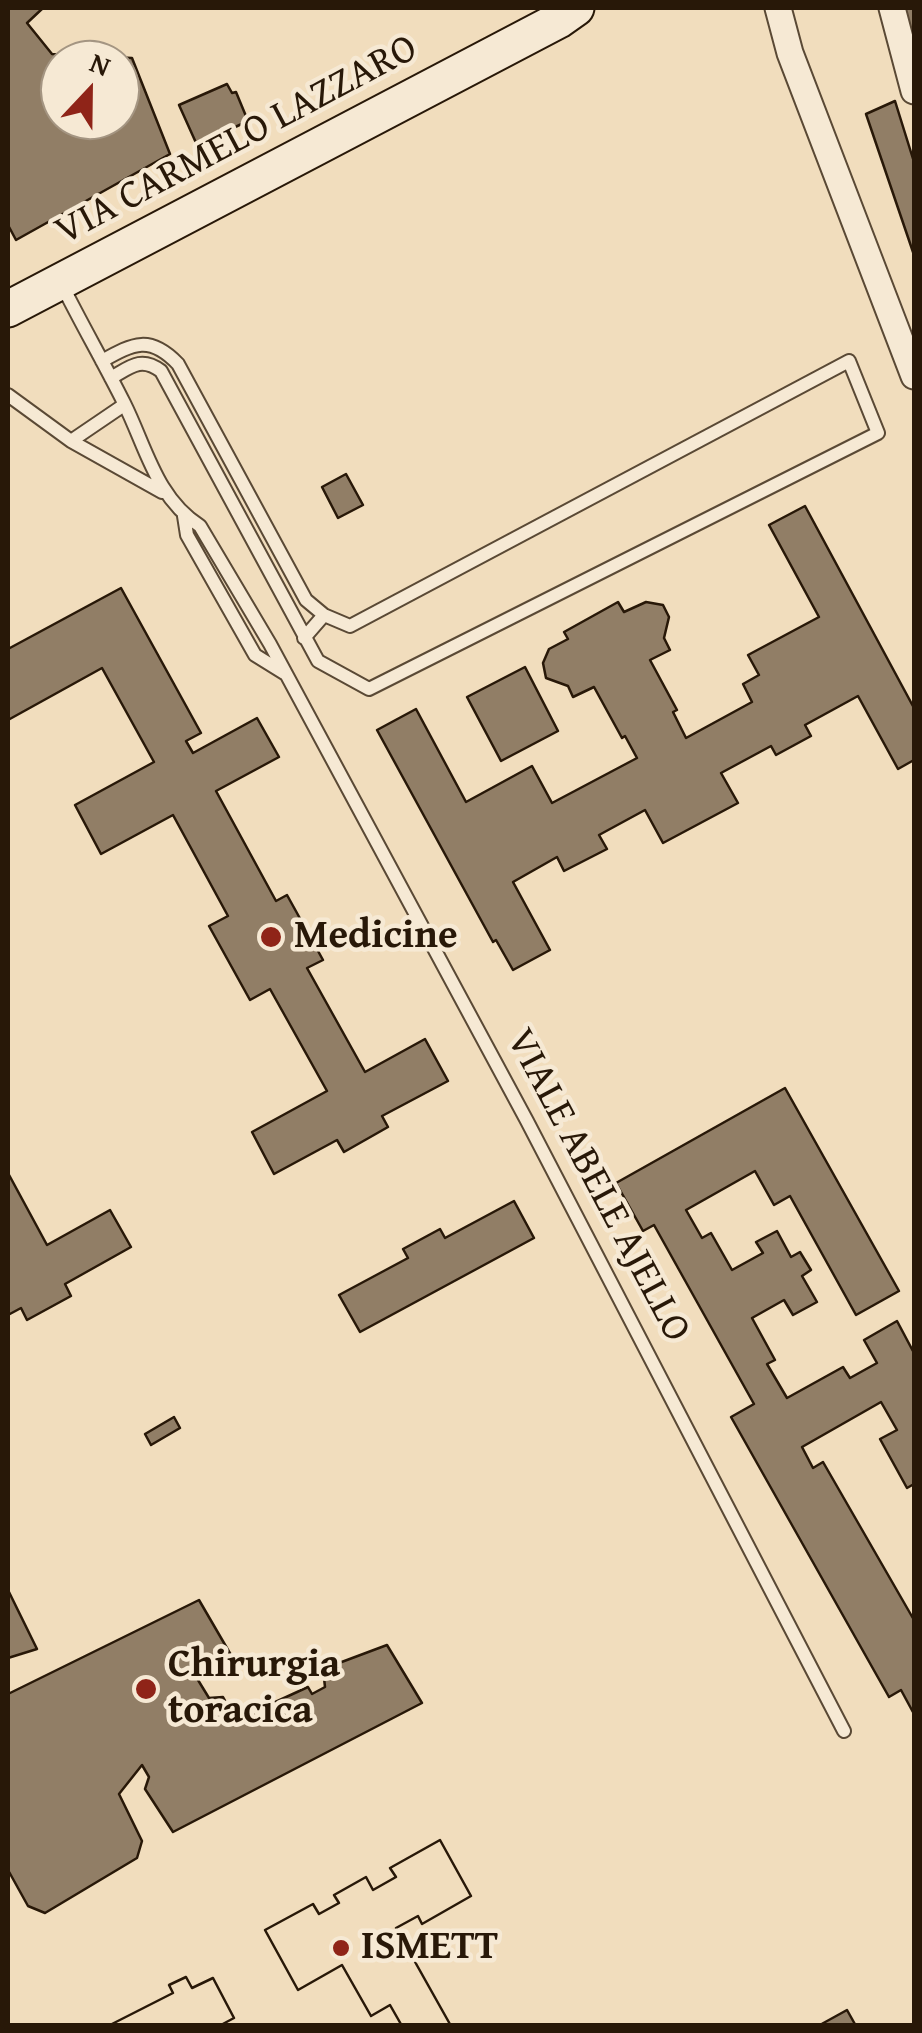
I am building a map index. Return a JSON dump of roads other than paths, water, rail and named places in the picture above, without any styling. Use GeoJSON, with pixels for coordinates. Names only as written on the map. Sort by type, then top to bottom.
{"type":"FeatureCollection","features":[{"type":"Feature","properties":{"kind":"street"},"geometry":{"type":"LineString","coordinates":[[764,8],[790,53]]}},
{"type":"Feature","properties":{"kind":"street"},"geometry":{"type":"LineString","coordinates":[[778,8],[790,53],[914,376]]}},
{"type":"Feature","properties":{"kind":"street"},"geometry":{"type":"LineString","coordinates":[[892,8],[914,91]]}},
{"type":"Feature","properties":{"kind":"street","name":"VIA CARMELO LAZZARO"},"geometry":{"type":"LineString","coordinates":[[8,309],[568,12]]}},
{"type":"Feature","properties":{"kind":"lane"},"geometry":{"type":"LineString","coordinates":[[60,282],[124,404],[164,493]]}},
{"type":"Feature","properties":{"kind":"lane"},"geometry":{"type":"LineString","coordinates":[[102,361],[130,345],[150,344],[165,350],[178,364],[306,600],[324,615],[350,626],[848,360],[878,433],[369,690],[318,661],[161,371],[150,363],[138,362],[110,378]]}},
{"type":"Feature","properties":{"kind":"lane"},"geometry":{"type":"LineString","coordinates":[[8,396],[72,441],[164,493]]}},
{"type":"Feature","properties":{"kind":"lane"},"geometry":{"type":"LineString","coordinates":[[72,441],[124,404]]}},
{"type":"Feature","properties":{"kind":"lane","name":"VIALE ABELE AJELLO"},"geometry":{"type":"LineString","coordinates":[[164,493],[184,516],[187,535],[255,655],[286,674],[536,1139],[844,1732]]}},
{"type":"Feature","properties":{"kind":"lane"},"geometry":{"type":"LineString","coordinates":[[304,638],[324,615]]}},
{"type":"Feature","properties":{"kind":"place","name":"Medicine"},"geometry":{"type":"Point","coordinates":[271,937]}},
{"type":"Feature","properties":{"kind":"place","name":"Chirurgia toracica"},"geometry":{"type":"Point","coordinates":[146,1689]}},
{"type":"Feature","properties":{"kind":"place","name":"ISMETT"},"geometry":{"type":"Point","coordinates":[341,1948]}}]}
